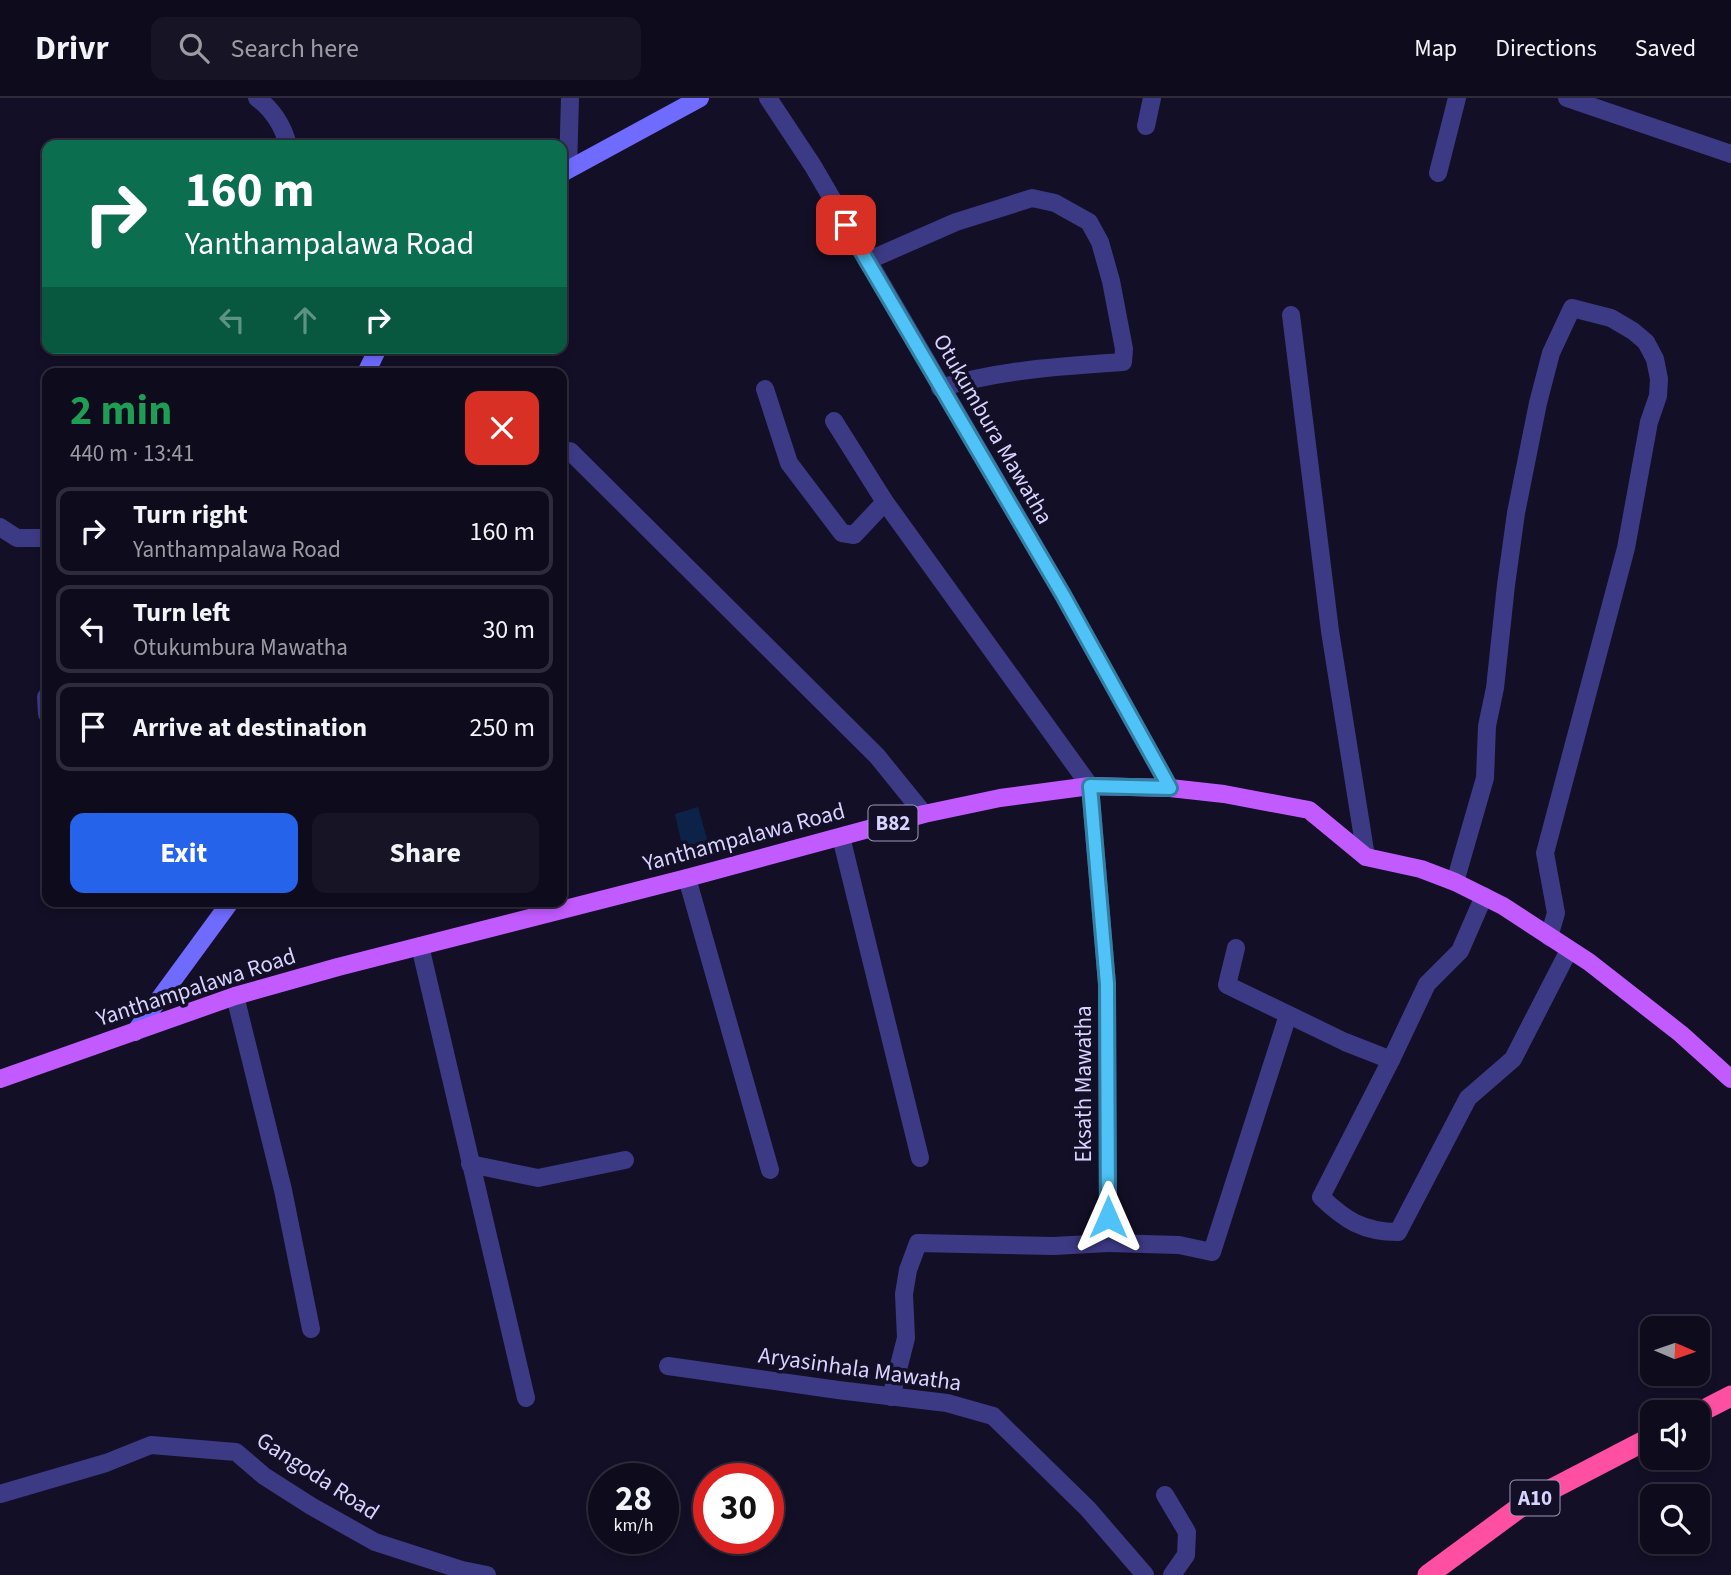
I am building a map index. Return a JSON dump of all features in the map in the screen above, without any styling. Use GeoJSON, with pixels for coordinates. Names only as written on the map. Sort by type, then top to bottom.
{"type":"FeatureCollection","features":[{"type":"Feature","properties":{"kind":"highway"},"geometry":{"type":"LineString","coordinates":[[1710,1407],[1731,1396]]}},
{"type":"Feature","properties":{"kind":"highway","name":"A10"},"geometry":{"type":"LineString","coordinates":[[1428,1575],[1527,1503],[1640,1443]]}},
{"type":"Feature","properties":{"kind":"main road","name":"Yanthampalawa Road"},"geometry":{"type":"LineString","coordinates":[[0,1079],[235,996],[420,946],[924,814],[1000,799],[1090,786],[1170,788],[1309,810],[1366,858],[1421,869],[1455,882],[1485,896],[1589,962],[1681,1034],[1731,1079]]}},
{"type":"Feature","properties":{"kind":"street"},"geometry":{"type":"LineString","coordinates":[[257,98],[268,106],[286,140]]}},
{"type":"Feature","properties":{"kind":"street"},"geometry":{"type":"LineString","coordinates":[[567,141],[570,98]]}},
{"type":"Feature","properties":{"kind":"street"},"geometry":{"type":"LineString","coordinates":[[567,169],[701,98]]}},
{"type":"Feature","properties":{"kind":"street","name":"Otukumbura Mawatha"},"geometry":{"type":"LineString","coordinates":[[768,98],[813,166],[1063,595],[1170,788]]}},
{"type":"Feature","properties":{"kind":"street"},"geometry":{"type":"LineString","coordinates":[[1146,127],[1153,98]]}},
{"type":"Feature","properties":{"kind":"street"},"geometry":{"type":"LineString","coordinates":[[1437,173],[1457,98]]}},
{"type":"Feature","properties":{"kind":"street"},"geometry":{"type":"LineString","coordinates":[[1567,98],[1731,154]]}},
{"type":"Feature","properties":{"kind":"street"},"geometry":{"type":"LineString","coordinates":[[867,261],[957,222],[1032,198],[1055,204],[1089,222],[1100,242],[1111,281],[1124,349],[1123,362],[1062,366],[977,377],[940,388]]}},
{"type":"Feature","properties":{"kind":"street"},"geometry":{"type":"LineString","coordinates":[[1455,882],[1485,778],[1487,726],[1495,688],[1506,585],[1538,403],[1552,353],[1572,307],[1611,318],[1633,331],[1646,342],[1655,359],[1660,379],[1658,396],[1649,422],[1626,548],[1545,853],[1556,913],[1549,937]]}},
{"type":"Feature","properties":{"kind":"street"},"geometry":{"type":"LineString","coordinates":[[1291,315],[1330,631],[1366,858]]}},
{"type":"Feature","properties":{"kind":"street"},"geometry":{"type":"LineString","coordinates":[[765,389],[789,463],[842,533],[854,535],[885,502]]}},
{"type":"Feature","properties":{"kind":"street"},"geometry":{"type":"LineString","coordinates":[[834,421],[885,502],[1090,786]]}},
{"type":"Feature","properties":{"kind":"street"},"geometry":{"type":"LineString","coordinates":[[570,451],[877,756],[924,814]]}},
{"type":"Feature","properties":{"kind":"street"},"geometry":{"type":"LineString","coordinates":[[0,527],[18,538],[42,538]]}},
{"type":"Feature","properties":{"kind":"street","name":"Eksath Mawatha"},"geometry":{"type":"LineString","coordinates":[[1090,786],[1107,984],[1108,1243]]}},
{"type":"Feature","properties":{"kind":"street"},"geometry":{"type":"LineString","coordinates":[[841,837],[920,1158]]}},
{"type":"Feature","properties":{"kind":"street"},"geometry":{"type":"LineString","coordinates":[[687,878],[770,1170]]}},
{"type":"Feature","properties":{"kind":"street"},"geometry":{"type":"LineString","coordinates":[[1485,896],[1460,951],[1427,984],[1321,1196],[1340,1215],[1376,1232],[1398,1232],[1468,1098],[1513,1059],[1569,950]]}},
{"type":"Feature","properties":{"kind":"street"},"geometry":{"type":"LineString","coordinates":[[135,1032],[227,907]]}},
{"type":"Feature","properties":{"kind":"street"},"geometry":{"type":"LineString","coordinates":[[420,946],[526,1398]]}},
{"type":"Feature","properties":{"kind":"street"},"geometry":{"type":"LineString","coordinates":[[1236,948],[1227,985],[1345,1042],[1391,1060]]}},
{"type":"Feature","properties":{"kind":"street"},"geometry":{"type":"LineString","coordinates":[[235,996],[283,1190],[311,1329]]}},
{"type":"Feature","properties":{"kind":"street"},"geometry":{"type":"LineString","coordinates":[[891,1397],[906,1338],[904,1294],[908,1270],[918,1243],[1179,1245],[1212,1252],[1288,1015]]}},
{"type":"Feature","properties":{"kind":"street"},"geometry":{"type":"LineString","coordinates":[[470,1164],[538,1178],[625,1160]]}},
{"type":"Feature","properties":{"kind":"street","name":"Aryasinhala Mawatha"},"geometry":{"type":"LineString","coordinates":[[668,1366],[947,1403],[993,1416],[1088,1509],[1145,1575]]}},
{"type":"Feature","properties":{"kind":"street","name":"Gangoda Road"},"geometry":{"type":"LineString","coordinates":[[0,1494],[106,1463],[151,1446],[236,1452],[264,1476],[375,1542],[462,1570],[487,1575]]}},
{"type":"Feature","properties":{"kind":"street"},"geometry":{"type":"LineString","coordinates":[[1165,1495],[1187,1532],[1186,1555],[1172,1575]]}},
{"type":"Feature","properties":{"kind":"water"},"geometry":{"type":"Polygon","coordinates":[[[698,807],[708,842],[684,854],[675,814],[698,807]]]}},
{"type":"Feature","properties":{"kind":"route"},"geometry":{"type":"LineString","coordinates":[[846,225],[1063,595],[1170,788],[1090,786],[1107,984],[1108,1217]]}}]}
